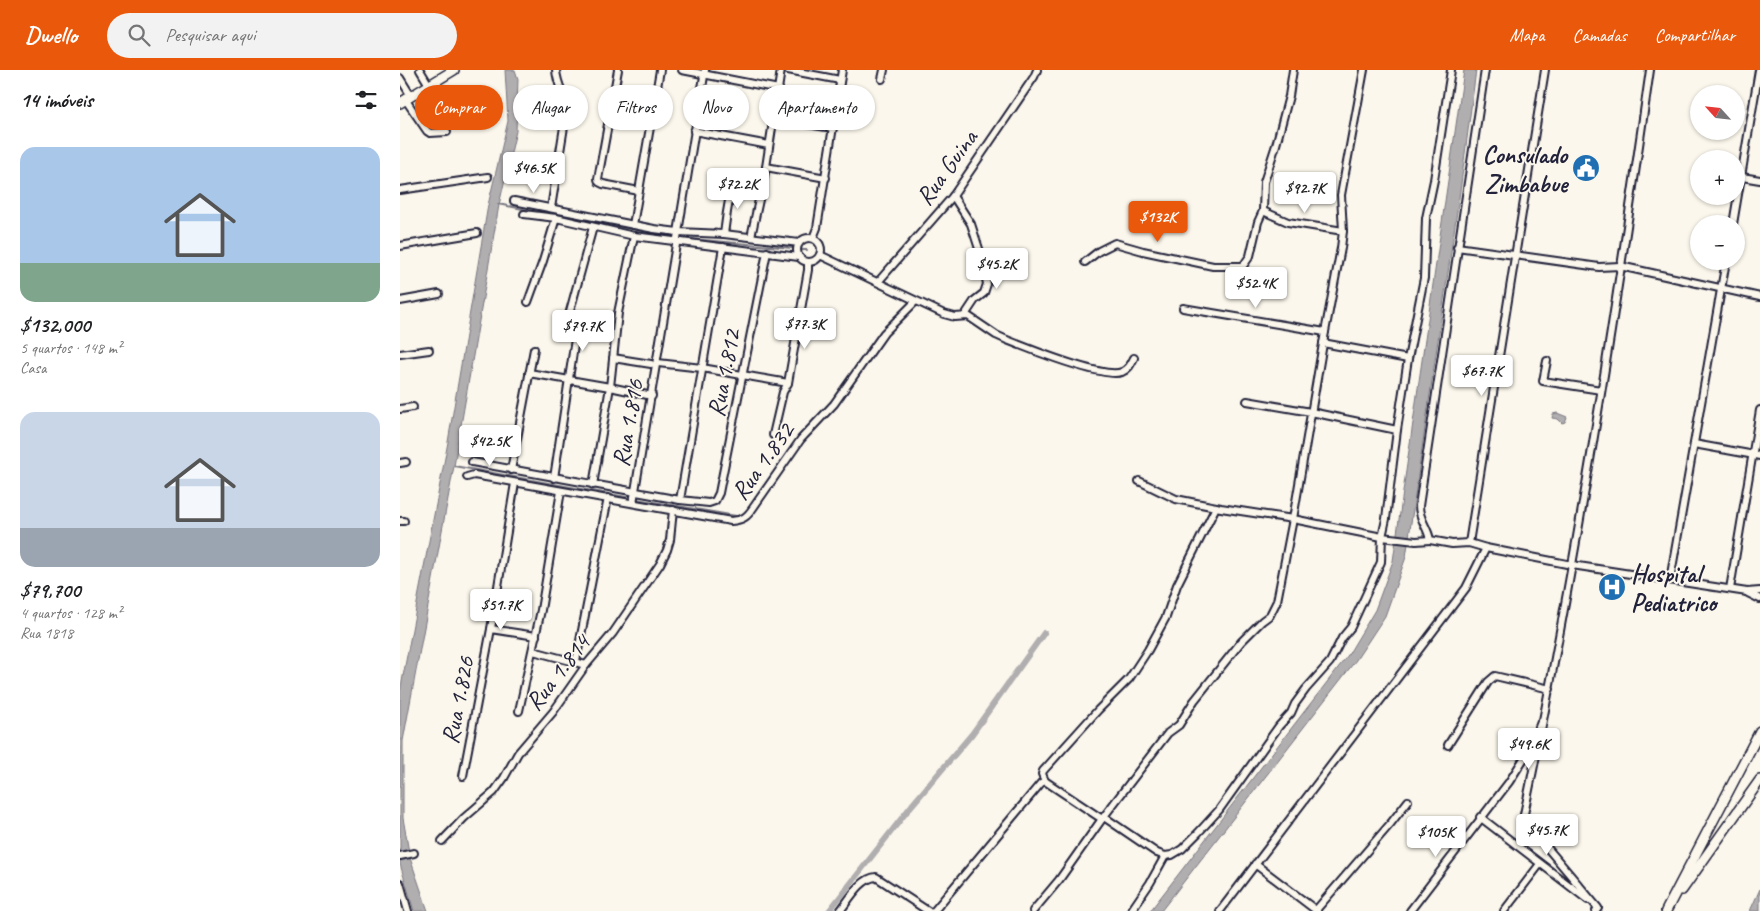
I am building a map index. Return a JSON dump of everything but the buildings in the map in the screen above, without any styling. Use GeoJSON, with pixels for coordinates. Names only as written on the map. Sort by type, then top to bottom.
{"type":"FeatureCollection","features":[{"type":"Feature","properties":{"kind":"street"},"geometry":{"type":"LineString","coordinates":[[420,70],[428,85],[454,70]]}},
{"type":"Feature","properties":{"kind":"street"},"geometry":{"type":"LineString","coordinates":[[551,208],[567,108],[566,99],[558,87],[556,70]]}},
{"type":"Feature","properties":{"kind":"street"},"geometry":{"type":"LineString","coordinates":[[618,70],[598,179],[603,184],[639,191]]}},
{"type":"Feature","properties":{"kind":"street"},"geometry":{"type":"LineString","coordinates":[[633,225],[660,70]]}},
{"type":"Feature","properties":{"kind":"street"},"geometry":{"type":"LineString","coordinates":[[682,70],[704,72],[759,85]]}},
{"type":"Feature","properties":{"kind":"street"},"geometry":{"type":"LineString","coordinates":[[780,85],[781,70]]}},
{"type":"Feature","properties":{"kind":"street"},"geometry":{"type":"LineString","coordinates":[[788,70],[840,80]]}},
{"type":"Feature","properties":{"kind":"street"},"geometry":{"type":"LineString","coordinates":[[839,85],[842,70]]}},
{"type":"Feature","properties":{"kind":"street"},"geometry":{"type":"LineString","coordinates":[[882,79],[884,70]]}},
{"type":"Feature","properties":{"kind":"street","name":"Rua Guina"},"geometry":{"type":"LineString","coordinates":[[878,282],[953,196],[1037,70]]}},
{"type":"Feature","properties":{"kind":"street"},"geometry":{"type":"LineString","coordinates":[[1085,262],[1098,251],[1115,243],[1213,266],[1244,266],[1250,256],[1258,222],[1263,212],[1264,182],[1289,96],[1293,70]]}},
{"type":"Feature","properties":{"kind":"street"},"geometry":{"type":"LineString","coordinates":[[1033,911],[1059,880],[1103,818],[1168,733],[1179,726],[1194,701],[1214,675],[1241,642],[1273,610],[1293,519],[1325,332],[1333,296],[1343,231],[1341,195],[1364,70]]}},
{"type":"Feature","properties":{"kind":"street"},"geometry":{"type":"LineString","coordinates":[[1216,507],[1177,585],[1166,617],[1148,650],[1129,679],[1098,710],[1042,774],[1045,781],[1148,848],[1165,856],[1172,855],[1182,849],[1219,810],[1279,726],[1291,713],[1306,689],[1330,662],[1342,638],[1351,627],[1381,562],[1382,537],[1397,430],[1408,359],[1424,278],[1426,218],[1434,180],[1451,70]]}},
{"type":"Feature","properties":{"kind":"street"},"geometry":{"type":"LineString","coordinates":[[1430,540],[1427,528],[1421,519],[1419,506],[1484,70]]}},
{"type":"Feature","properties":{"kind":"street"},"geometry":{"type":"LineString","coordinates":[[1469,543],[1545,70]]}},
{"type":"Feature","properties":{"kind":"street"},"geometry":{"type":"LineString","coordinates":[[1599,910],[1523,819],[1550,690],[1572,565],[1650,70]]}},
{"type":"Feature","properties":{"kind":"street"},"geometry":{"type":"LineString","coordinates":[[1745,158],[1759,70]]}},
{"type":"Feature","properties":{"kind":"street","name":"Rua 1.816"},"geometry":{"type":"LineString","coordinates":[[634,503],[652,396],[654,363],[677,243],[704,72]]}},
{"type":"Feature","properties":{"kind":"street"},"geometry":{"type":"LineString","coordinates":[[400,78],[405,99],[427,131],[430,133],[447,132]]}},
{"type":"Feature","properties":{"kind":"street"},"geometry":{"type":"LineString","coordinates":[[751,237],[772,130]]}},
{"type":"Feature","properties":{"kind":"street"},"geometry":{"type":"LineString","coordinates":[[813,238],[818,228],[833,130]]}},
{"type":"Feature","properties":{"kind":"street"},"geometry":{"type":"LineString","coordinates":[[694,131],[769,145]]}},
{"type":"Feature","properties":{"kind":"street"},"geometry":{"type":"LineString","coordinates":[[766,167],[826,178]]}},
{"type":"Feature","properties":{"kind":"street"},"geometry":{"type":"LineString","coordinates":[[400,190],[488,177]]}},
{"type":"Feature","properties":{"kind":"street"},"geometry":{"type":"LineString","coordinates":[[1745,178],[1760,180]]}},
{"type":"Feature","properties":{"kind":"street"},"geometry":{"type":"LineString","coordinates":[[724,234],[732,183]]}},
{"type":"Feature","properties":{"kind":"street"},"geometry":{"type":"LineString","coordinates":[[953,196],[971,224],[981,255],[987,284],[984,293],[975,300],[965,316]]}},
{"type":"Feature","properties":{"kind":"street"},"geometry":{"type":"LineString","coordinates":[[514,202],[678,232],[724,234],[799,243],[808,238],[813,238],[821,247],[820,255],[813,262],[808,262],[800,257],[677,243],[634,236],[556,218],[524,214]]}},
{"type":"Feature","properties":{"kind":"street"},"geometry":{"type":"LineString","coordinates":[[1263,212],[1288,222],[1343,231]]}},
{"type":"Feature","properties":{"kind":"street"},"geometry":{"type":"LineString","coordinates":[[528,302],[556,218]]}},
{"type":"Feature","properties":{"kind":"street"},"geometry":{"type":"LineString","coordinates":[[554,478],[575,339],[574,336],[564,333],[593,227]]}},
{"type":"Feature","properties":{"kind":"street"},"geometry":{"type":"LineString","coordinates":[[400,246],[476,233]]}},
{"type":"Feature","properties":{"kind":"street"},"geometry":{"type":"LineString","coordinates":[[593,485],[610,387],[618,313],[634,236]]}},
{"type":"Feature","properties":{"kind":"street"},"geometry":{"type":"LineString","coordinates":[[799,243],[797,253],[800,257]]}},
{"type":"Feature","properties":{"kind":"street"},"geometry":{"type":"LineString","coordinates":[[472,462],[680,500],[723,247]]}},
{"type":"Feature","properties":{"kind":"street"},"geometry":{"type":"LineString","coordinates":[[1457,247],[1598,267],[1620,266],[1760,297]]}},
{"type":"Feature","properties":{"kind":"street","name":"Rua 1.812"},"geometry":{"type":"LineString","coordinates":[[680,500],[709,503],[715,501],[719,493],[767,252]]}},
{"type":"Feature","properties":{"kind":"street"},"geometry":{"type":"LineString","coordinates":[[820,255],[878,282],[915,302],[944,314],[955,317],[965,316],[996,335],[1013,342],[1102,372],[1121,373],[1128,368],[1134,358]]}},
{"type":"Feature","properties":{"kind":"street"},"geometry":{"type":"LineString","coordinates":[[774,435],[783,392],[788,383],[808,262]]}},
{"type":"Feature","properties":{"kind":"street"},"geometry":{"type":"LineString","coordinates":[[1670,580],[1724,270]]}},
{"type":"Feature","properties":{"kind":"street"},"geometry":{"type":"LineString","coordinates":[[400,301],[439,294]]}},
{"type":"Feature","properties":{"kind":"street","name":"Rua 1.832"},"geometry":{"type":"LineString","coordinates":[[467,477],[474,475],[732,521],[742,520],[748,516],[801,438],[834,404],[884,333],[915,302]]}},
{"type":"Feature","properties":{"kind":"street"},"geometry":{"type":"LineString","coordinates":[[1183,308],[1325,332]]}},
{"type":"Feature","properties":{"kind":"street"},"geometry":{"type":"LineString","coordinates":[[1323,344],[1408,359]]}},
{"type":"Feature","properties":{"kind":"street"},"geometry":{"type":"LineString","coordinates":[[511,470],[534,349]]}},
{"type":"Feature","properties":{"kind":"street"},"geometry":{"type":"LineString","coordinates":[[400,354],[429,350]]}},
{"type":"Feature","properties":{"kind":"street"},"geometry":{"type":"LineString","coordinates":[[613,358],[702,368],[788,383]]}},
{"type":"Feature","properties":{"kind":"street"},"geometry":{"type":"LineString","coordinates":[[1547,361],[1543,381],[1601,390]]}},
{"type":"Feature","properties":{"kind":"street"},"geometry":{"type":"LineString","coordinates":[[529,373],[652,396]]}},
{"type":"Feature","properties":{"kind":"street"},"geometry":{"type":"LineString","coordinates":[[1246,401],[1397,430]]}},
{"type":"Feature","properties":{"kind":"street"},"geometry":{"type":"LineString","coordinates":[[400,409],[413,407]]}},
{"type":"Feature","properties":{"kind":"street"},"geometry":{"type":"LineString","coordinates":[[1730,589],[1760,410]]}},
{"type":"Feature","properties":{"kind":"street"},"geometry":{"type":"LineString","coordinates":[[1694,444],[1760,456]]}},
{"type":"Feature","properties":{"kind":"street"},"geometry":{"type":"LineString","coordinates":[[1139,482],[1176,499],[1293,519],[1382,537],[1416,541],[1430,540],[1452,544],[1469,543],[1572,565],[1747,592],[1760,591]]}},
{"type":"Feature","properties":{"kind":"street","name":"Rua 1.826"},"geometry":{"type":"LineString","coordinates":[[463,776],[491,629],[515,483]]}},
{"type":"Feature","properties":{"kind":"street"},"geometry":{"type":"LineString","coordinates":[[519,711],[536,636],[561,491]]}},
{"type":"Feature","properties":{"kind":"street"},"geometry":{"type":"LineString","coordinates":[[576,661],[608,498]]}},
{"type":"Feature","properties":{"kind":"street","name":"Rua 1.814"},"geometry":{"type":"LineString","coordinates":[[442,841],[464,818],[494,792],[518,753],[553,712],[586,665],[613,633],[660,564],[670,540],[673,510]]}},
{"type":"Feature","properties":{"kind":"street"},"geometry":{"type":"LineString","coordinates":[[1220,911],[1466,588],[1486,548]]}},
{"type":"Feature","properties":{"kind":"street"},"geometry":{"type":"LineString","coordinates":[[1747,592],[1760,599]]}},
{"type":"Feature","properties":{"kind":"street"},"geometry":{"type":"LineString","coordinates":[[491,629],[536,636]]}},
{"type":"Feature","properties":{"kind":"street"},"geometry":{"type":"LineString","coordinates":[[533,651],[586,665]]}},
{"type":"Feature","properties":{"kind":"street"},"geometry":{"type":"LineString","coordinates":[[1448,745],[1488,682],[1495,676],[1550,690]]}},
{"type":"Feature","properties":{"kind":"street"},"geometry":{"type":"LineString","coordinates":[[1410,911],[1501,792],[1530,748],[1547,705]]}},
{"type":"Feature","properties":{"kind":"street"},"geometry":{"type":"LineString","coordinates":[[1667,911],[1760,731]]}},
{"type":"Feature","properties":{"kind":"street"},"geometry":{"type":"LineString","coordinates":[[1667,911],[1760,780]]}},
{"type":"Feature","properties":{"kind":"street"},"geometry":{"type":"LineString","coordinates":[[934,911],[1040,783],[1045,781]]}},
{"type":"Feature","properties":{"kind":"street"},"geometry":{"type":"LineString","coordinates":[[1256,864],[1317,910],[1408,801]]}},
{"type":"Feature","properties":{"kind":"street"},"geometry":{"type":"LineString","coordinates":[[1480,818],[1599,910]]}},
{"type":"Feature","properties":{"kind":"street"},"geometry":{"type":"LineString","coordinates":[[400,856],[413,853]]}},
{"type":"Feature","properties":{"kind":"street"},"geometry":{"type":"LineString","coordinates":[[1131,911],[1165,856]]}},
{"type":"Feature","properties":{"kind":"street"},"geometry":{"type":"LineString","coordinates":[[1504,911],[1540,864]]}},
{"type":"Feature","properties":{"kind":"street"},"geometry":{"type":"LineString","coordinates":[[840,911],[862,884],[870,877],[876,877],[928,911]]}},
{"type":"Feature","properties":{"kind":"street"},"geometry":{"type":"LineString","coordinates":[[400,883],[408,911]]}},
{"type":"Feature","properties":{"kind":"shaded area"},"geometry":{"type":"Polygon","coordinates":[[[505,70],[515,70],[518,79],[518,85],[513,85],[513,130],[516,131],[499,205],[454,466],[403,741],[403,818],[410,858],[428,911],[414,911],[400,864],[400,692],[448,442],[488,205],[508,121],[505,70]]]}},
{"type":"Feature","properties":{"kind":"shaded area"},"geometry":{"type":"Polygon","coordinates":[[[1464,70],[1476,70],[1461,184],[1406,557],[1385,616],[1356,660],[1161,911],[1150,911],[1348,655],[1375,610],[1393,561],[1464,70]]]}},
{"type":"Feature","properties":{"kind":"shaded area"},"geometry":{"type":"Polygon","coordinates":[[[1557,413],[1567,417],[1565,422],[1562,423],[1558,419],[1552,418],[1553,414],[1557,413]]]}},
{"type":"Feature","properties":{"kind":"shaded area"},"geometry":{"type":"Polygon","coordinates":[[[1760,889],[1760,911],[1750,911],[1760,889]]]}},
{"type":"Feature","properties":{"kind":"waterway"},"geometry":{"type":"LineString","coordinates":[[498,204],[547,214]]}},
{"type":"Feature","properties":{"kind":"waterway"},"geometry":{"type":"LineString","coordinates":[[574,219],[675,237]]}},
{"type":"Feature","properties":{"kind":"waterway"},"geometry":{"type":"LineString","coordinates":[[680,238],[792,248]]}},
{"type":"Feature","properties":{"kind":"waterway"},"geometry":{"type":"LineString","coordinates":[[801,250],[807,250]]}},
{"type":"Feature","properties":{"kind":"waterway"},"geometry":{"type":"LineString","coordinates":[[454,466],[631,498]]}},
{"type":"Feature","properties":{"kind":"waterway"},"geometry":{"type":"LineString","coordinates":[[636,499],[742,516]]}},
{"type":"Feature","properties":{"kind":"waterway"},"geometry":{"type":"LineString","coordinates":[[829,911],[912,805],[972,734],[1044,633]]}},
{"type":"Feature","properties":{"kind":"place","name":"Consulado Zimbabue"},"geometry":{"type":"Point","coordinates":[1586,168]}},
{"type":"Feature","properties":{"kind":"place","name":"Hospital Pediatrico"},"geometry":{"type":"Point","coordinates":[1612,587]}}]}
